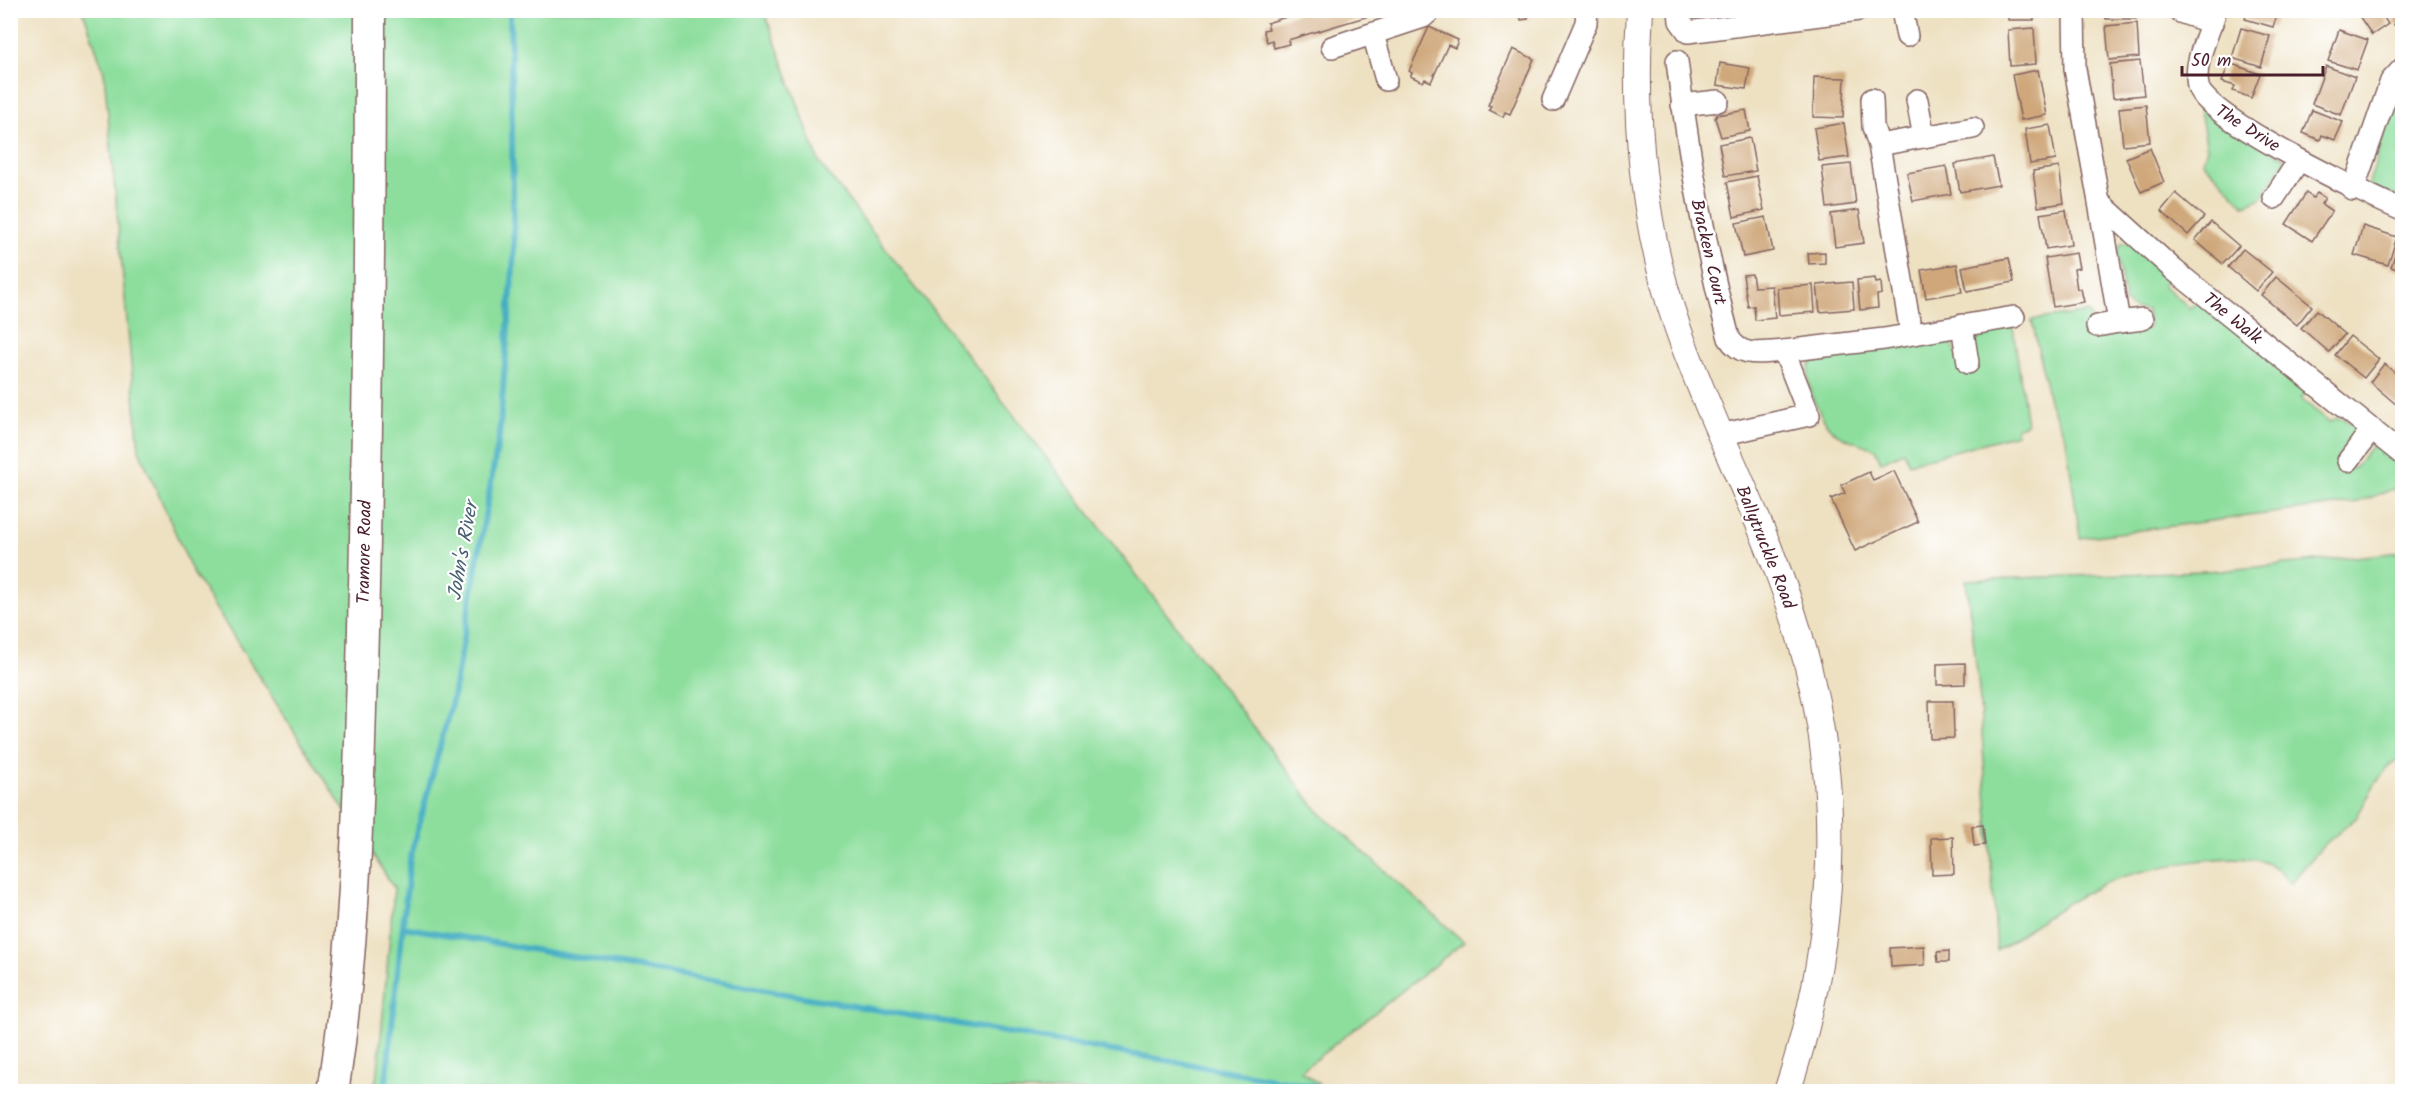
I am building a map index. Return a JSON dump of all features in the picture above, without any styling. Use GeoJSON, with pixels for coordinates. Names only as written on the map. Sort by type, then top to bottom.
{"type":"FeatureCollection","features":[{"type":"Feature","properties":{"kind":"main road","name":"Tramore Road"},"geometry":{"type":"LineString","coordinates":[[333,1092],[347,967],[359,784],[369,344],[370,10]]}},
{"type":"Feature","properties":{"kind":"street"},"geometry":{"type":"LineString","coordinates":[[1332,47],[1423,17],[1431,10]]}},
{"type":"Feature","properties":{"kind":"street"},"geometry":{"type":"LineString","coordinates":[[1553,100],[1586,23],[1587,10]]}},
{"type":"Feature","properties":{"kind":"street","name":"Ballytruckle Road"},"geometry":{"type":"LineString","coordinates":[[1640,10],[1637,113],[1648,211],[1659,265],[1676,325],[1772,558],[1799,632],[1816,702],[1827,776],[1830,841],[1825,932],[1810,1013],[1787,1092]]}},
{"type":"Feature","properties":{"kind":"street"},"geometry":{"type":"LineString","coordinates":[[1679,10],[1680,21],[1688,32],[1859,10]]}},
{"type":"Feature","properties":{"kind":"street"},"geometry":{"type":"LineString","coordinates":[[1902,10],[1907,36]]}},
{"type":"Feature","properties":{"kind":"street"},"geometry":{"type":"LineString","coordinates":[[2074,10],[2075,69],[2119,322]]}},
{"type":"Feature","properties":{"kind":"street","name":"The Drive"},"geometry":{"type":"LineString","coordinates":[[2180,12],[2214,17],[2198,68],[2198,88],[2209,104],[2299,160],[2354,190],[2403,210]]}},
{"type":"Feature","properties":{"kind":"street"},"geometry":{"type":"LineString","coordinates":[[1373,34],[1386,80]]}},
{"type":"Feature","properties":{"kind":"street","name":"Bracken Court"},"geometry":{"type":"LineString","coordinates":[[1677,62],[1689,160],[1706,249],[1729,338],[1736,348],[1746,353],[1784,351],[1884,339],[2014,317]]}},
{"type":"Feature","properties":{"kind":"street"},"geometry":{"type":"LineString","coordinates":[[2354,190],[2391,81],[2403,69]]}},
{"type":"Feature","properties":{"kind":"street"},"geometry":{"type":"LineString","coordinates":[[1872,99],[1873,127],[1879,145],[1911,333]]}},
{"type":"Feature","properties":{"kind":"street"},"geometry":{"type":"LineString","coordinates":[[1917,100],[1924,137]]}},
{"type":"Feature","properties":{"kind":"street"},"geometry":{"type":"LineString","coordinates":[[1682,105],[1718,101]]}},
{"type":"Feature","properties":{"kind":"street"},"geometry":{"type":"LineString","coordinates":[[1879,145],[1973,128]]}},
{"type":"Feature","properties":{"kind":"street","name":"The Drive"},"geometry":{"type":"LineString","coordinates":[[2274,198],[2299,160]]}},
{"type":"Feature","properties":{"kind":"street","name":"The Walk"},"geometry":{"type":"LineString","coordinates":[[2099,202],[2174,270],[2403,454]]}},
{"type":"Feature","properties":{"kind":"street"},"geometry":{"type":"LineString","coordinates":[[2097,326],[2143,319]]}},
{"type":"Feature","properties":{"kind":"street"},"geometry":{"type":"LineString","coordinates":[[1962,325],[1968,363]]}},
{"type":"Feature","properties":{"kind":"street"},"geometry":{"type":"LineString","coordinates":[[1720,435],[1809,415],[1784,351]]}},
{"type":"Feature","properties":{"kind":"street"},"geometry":{"type":"LineString","coordinates":[[2348,460],[2372,429]]}},
{"type":"Feature","properties":{"kind":"green space"},"geometry":{"type":"Polygon","coordinates":[[[83,11],[764,11],[819,162],[1318,811],[1464,942],[1301,1071],[1328,1091],[373,1091],[378,1071],[394,888],[193,573],[139,450],[104,72],[83,11]]]}},
{"type":"Feature","properties":{"kind":"green space"},"geometry":{"type":"Polygon","coordinates":[[[2402,86],[2402,198],[2368,187],[2398,89],[2402,86]]]}},
{"type":"Feature","properties":{"kind":"green space"},"geometry":{"type":"Polygon","coordinates":[[[2199,105],[2286,159],[2262,198],[2244,205],[2203,161],[2207,148],[2199,105]]]}},
{"type":"Feature","properties":{"kind":"green space"},"geometry":{"type":"Polygon","coordinates":[[[2132,242],[2167,272],[2167,280],[2163,285],[2190,308],[2196,303],[2202,303],[2305,388],[2306,393],[2301,399],[2330,422],[2340,418],[2356,427],[2357,433],[2338,458],[2353,469],[2371,447],[2377,446],[2398,467],[2402,486],[2358,502],[2080,538],[2066,439],[2049,401],[2032,320],[2089,312],[2094,335],[2149,328],[2147,310],[2134,309],[2125,302],[2117,253],[2121,244],[2132,242]]]}},
{"type":"Feature","properties":{"kind":"green space"},"geometry":{"type":"Polygon","coordinates":[[[2013,327],[2027,424],[2016,428],[2017,434],[1909,463],[1904,452],[1881,462],[1875,449],[1846,439],[1832,430],[1813,397],[1809,369],[1812,362],[1823,361],[1823,354],[1939,338],[1952,344],[1957,354],[1974,345],[1978,337],[1985,332],[2013,327]]]}},
{"type":"Feature","properties":{"kind":"green space"},"geometry":{"type":"Polygon","coordinates":[[[2402,552],[2402,756],[2389,766],[2376,782],[2356,818],[2325,844],[2290,883],[2274,867],[2259,861],[2239,858],[2188,862],[2162,867],[2116,879],[2087,892],[1997,951],[1979,689],[1966,580],[2229,570],[2402,552]]]}},
{"type":"Feature","properties":{"kind":"building"},"geometry":{"type":"Polygon","coordinates":[[[1308,10],[1378,10],[1379,13],[1288,40],[1289,44],[1274,48],[1272,40],[1267,42],[1263,30],[1269,29],[1267,23],[1308,10]]]}},
{"type":"Feature","properties":{"kind":"building"},"geometry":{"type":"Polygon","coordinates":[[[1511,10],[1527,10],[1528,19],[1521,20],[1520,13],[1511,14],[1511,10]]]}},
{"type":"Feature","properties":{"kind":"building"},"geometry":{"type":"Polygon","coordinates":[[[2008,10],[2034,10],[2034,20],[2008,20],[2008,10]]]}},
{"type":"Feature","properties":{"kind":"building"},"geometry":{"type":"Polygon","coordinates":[[[2105,10],[2136,10],[2136,19],[2106,19],[2105,10]]]}},
{"type":"Feature","properties":{"kind":"building"},"geometry":{"type":"Polygon","coordinates":[[[2248,10],[2279,10],[2273,27],[2245,19],[2248,10]]]}},
{"type":"Feature","properties":{"kind":"building"},"geometry":{"type":"Polygon","coordinates":[[[2355,10],[2379,10],[2388,24],[2372,35],[2355,10]]]}},
{"type":"Feature","properties":{"kind":"building"},"geometry":{"type":"Polygon","coordinates":[[[2395,10],[2402,10],[2402,25],[2394,25],[2395,10]]]}},
{"type":"Feature","properties":{"kind":"building"},"geometry":{"type":"Polygon","coordinates":[[[2137,23],[2139,57],[2109,60],[2106,26],[2137,23]]]}},
{"type":"Feature","properties":{"kind":"building"},"geometry":{"type":"Polygon","coordinates":[[[1429,27],[1458,40],[1455,48],[1448,45],[1431,82],[1425,79],[1423,82],[1410,76],[1412,73],[1409,71],[1429,27]]]}},
{"type":"Feature","properties":{"kind":"building"},"geometry":{"type":"Polygon","coordinates":[[[2034,28],[2036,64],[2010,66],[2008,30],[2034,28]]]}},
{"type":"Feature","properties":{"kind":"building"},"geometry":{"type":"Polygon","coordinates":[[[2241,28],[2270,36],[2261,67],[2232,58],[2241,28]]]}},
{"type":"Feature","properties":{"kind":"building"},"geometry":{"type":"Polygon","coordinates":[[[2339,30],[2368,40],[2357,70],[2328,61],[2339,30]]]}},
{"type":"Feature","properties":{"kind":"building"},"geometry":{"type":"Polygon","coordinates":[[[1513,49],[1534,59],[1510,114],[1505,112],[1503,117],[1489,110],[1491,106],[1488,105],[1513,49]]]}},
{"type":"Feature","properties":{"kind":"building"},"geometry":{"type":"Polygon","coordinates":[[[2140,61],[2144,95],[2113,98],[2110,64],[2140,61]]]}},
{"type":"Feature","properties":{"kind":"building"},"geometry":{"type":"Polygon","coordinates":[[[1720,63],[1750,68],[1746,89],[1717,85],[1720,63]]]}},
{"type":"Feature","properties":{"kind":"building"},"geometry":{"type":"Polygon","coordinates":[[[2229,63],[2260,74],[2251,98],[2233,91],[2235,86],[2222,82],[2229,63]]]}},
{"type":"Feature","properties":{"kind":"building"},"geometry":{"type":"Polygon","coordinates":[[[2326,66],[2355,77],[2341,115],[2312,104],[2326,66]]]}},
{"type":"Feature","properties":{"kind":"building"},"geometry":{"type":"Polygon","coordinates":[[[2038,70],[2047,115],[2021,120],[2012,75],[2038,70]]]}},
{"type":"Feature","properties":{"kind":"building"},"geometry":{"type":"Polygon","coordinates":[[[1814,77],[1845,78],[1843,118],[1813,117],[1814,77]]]}},
{"type":"Feature","properties":{"kind":"building"},"geometry":{"type":"Polygon","coordinates":[[[2146,105],[2150,142],[2123,145],[2119,108],[2146,105]]]}},
{"type":"Feature","properties":{"kind":"building"},"geometry":{"type":"Polygon","coordinates":[[[1746,110],[1750,131],[1721,137],[1715,118],[1717,115],[1746,110]]]}},
{"type":"Feature","properties":{"kind":"building"},"geometry":{"type":"Polygon","coordinates":[[[2312,110],[2343,122],[2335,140],[2322,135],[2320,140],[2303,133],[2312,110]]]}},
{"type":"Feature","properties":{"kind":"building"},"geometry":{"type":"Polygon","coordinates":[[[1844,123],[1849,157],[1819,161],[1814,128],[1844,123]]]}},
{"type":"Feature","properties":{"kind":"building"},"geometry":{"type":"Polygon","coordinates":[[[2050,125],[2056,160],[2030,164],[2025,129],[2050,125]]]}},
{"type":"Feature","properties":{"kind":"building"},"geometry":{"type":"Polygon","coordinates":[[[1750,138],[1756,171],[1725,176],[1719,144],[1750,138]]]}},
{"type":"Feature","properties":{"kind":"building"},"geometry":{"type":"Polygon","coordinates":[[[2150,148],[2164,182],[2141,192],[2126,158],[2150,148]]]}},
{"type":"Feature","properties":{"kind":"building"},"geometry":{"type":"Polygon","coordinates":[[[1993,157],[1999,185],[1960,192],[1955,164],[1993,157]]]}},
{"type":"Feature","properties":{"kind":"building"},"geometry":{"type":"Polygon","coordinates":[[[1851,164],[1856,204],[1827,208],[1822,167],[1851,164]]]}},
{"type":"Feature","properties":{"kind":"building"},"geometry":{"type":"Polygon","coordinates":[[[1946,166],[1951,194],[1913,201],[1907,173],[1946,166]]]}},
{"type":"Feature","properties":{"kind":"building"},"geometry":{"type":"Polygon","coordinates":[[[2059,167],[2064,203],[2038,207],[2033,171],[2059,167]]]}},
{"type":"Feature","properties":{"kind":"building"},"geometry":{"type":"Polygon","coordinates":[[[1757,176],[1764,210],[1734,217],[1727,182],[1757,176]]]}},
{"type":"Feature","properties":{"kind":"building"},"geometry":{"type":"Polygon","coordinates":[[[2176,193],[2204,217],[2188,235],[2161,211],[2176,193]]]}},
{"type":"Feature","properties":{"kind":"building"},"geometry":{"type":"Polygon","coordinates":[[[2306,193],[2313,198],[2317,193],[2325,198],[2321,204],[2332,211],[2312,241],[2286,224],[2306,193]]]}},
{"type":"Feature","properties":{"kind":"building"},"geometry":{"type":"Polygon","coordinates":[[[1859,210],[1864,243],[1835,247],[1831,214],[1859,210]]]}},
{"type":"Feature","properties":{"kind":"building"},"geometry":{"type":"Polygon","coordinates":[[[2066,210],[2071,245],[2046,249],[2040,214],[2066,210]]]}},
{"type":"Feature","properties":{"kind":"building"},"geometry":{"type":"Polygon","coordinates":[[[1766,217],[1773,251],[1743,257],[1736,223],[1766,217]]]}},
{"type":"Feature","properties":{"kind":"building"},"geometry":{"type":"Polygon","coordinates":[[[2211,222],[2239,246],[2223,264],[2195,240],[2211,222]]]}},
{"type":"Feature","properties":{"kind":"building"},"geometry":{"type":"Polygon","coordinates":[[[2363,226],[2397,237],[2388,265],[2354,255],[2363,226]]]}},
{"type":"Feature","properties":{"kind":"building"},"geometry":{"type":"Polygon","coordinates":[[[2400,239],[2402,240],[2402,271],[2391,267],[2400,239]]]}},
{"type":"Feature","properties":{"kind":"building"},"geometry":{"type":"Polygon","coordinates":[[[2243,249],[2272,272],[2256,291],[2228,267],[2243,249]]]}},
{"type":"Feature","properties":{"kind":"building"},"geometry":{"type":"Polygon","coordinates":[[[1825,252],[1825,263],[1809,264],[1808,253],[1825,252]]]}},
{"type":"Feature","properties":{"kind":"building"},"geometry":{"type":"Polygon","coordinates":[[[2076,253],[2079,268],[2074,269],[2077,289],[2081,289],[2084,302],[2053,307],[2045,258],[2076,253]]]}},
{"type":"Feature","properties":{"kind":"building"},"geometry":{"type":"Polygon","coordinates":[[[2009,258],[2014,282],[1967,291],[1962,267],[2009,258]]]}},
{"type":"Feature","properties":{"kind":"building"},"geometry":{"type":"Polygon","coordinates":[[[1957,264],[1962,292],[1926,298],[1921,270],[1957,264]]]}},
{"type":"Feature","properties":{"kind":"building"},"geometry":{"type":"Polygon","coordinates":[[[1752,274],[1754,287],[1772,286],[1775,318],[1755,320],[1754,306],[1748,307],[1743,275],[1752,274]]]}},
{"type":"Feature","properties":{"kind":"building"},"geometry":{"type":"Polygon","coordinates":[[[2276,277],[2312,306],[2297,325],[2261,295],[2276,277]]]}},
{"type":"Feature","properties":{"kind":"building"},"geometry":{"type":"Polygon","coordinates":[[[1875,278],[1876,283],[1881,282],[1882,294],[1877,295],[1878,308],[1860,310],[1857,280],[1875,278]]]}},
{"type":"Feature","properties":{"kind":"building"},"geometry":{"type":"Polygon","coordinates":[[[1852,282],[1854,309],[1820,312],[1817,285],[1852,282]]]}},
{"type":"Feature","properties":{"kind":"building"},"geometry":{"type":"Polygon","coordinates":[[[1813,285],[1815,312],[1779,315],[1777,288],[1813,285]]]}},
{"type":"Feature","properties":{"kind":"building"},"geometry":{"type":"Polygon","coordinates":[[[2317,310],[2345,334],[2329,352],[2301,328],[2317,310]]]}},
{"type":"Feature","properties":{"kind":"building"},"geometry":{"type":"Polygon","coordinates":[[[2350,336],[2379,359],[2364,378],[2335,355],[2350,336]]]}},
{"type":"Feature","properties":{"kind":"building"},"geometry":{"type":"Polygon","coordinates":[[[2384,364],[2402,378],[2402,400],[2398,406],[2370,382],[2384,364]]]}},
{"type":"Feature","properties":{"kind":"building"},"geometry":{"type":"Polygon","coordinates":[[[1894,471],[1918,522],[1855,551],[1831,499],[1845,493],[1841,485],[1869,472],[1873,480],[1894,471]]]}},
{"type":"Feature","properties":{"kind":"building"},"geometry":{"type":"Polygon","coordinates":[[[1965,663],[1965,684],[1937,685],[1937,664],[1965,663]]]}},
{"type":"Feature","properties":{"kind":"building"},"geometry":{"type":"Polygon","coordinates":[[[1929,701],[1953,701],[1954,738],[1930,739],[1929,701]]]}},
{"type":"Feature","properties":{"kind":"building"},"geometry":{"type":"Polygon","coordinates":[[[1983,825],[1985,845],[1974,846],[1972,826],[1983,825]]]}},
{"type":"Feature","properties":{"kind":"building"},"geometry":{"type":"Polygon","coordinates":[[[1953,837],[1954,874],[1932,875],[1931,838],[1953,837]]]}},
{"type":"Feature","properties":{"kind":"building"},"geometry":{"type":"Polygon","coordinates":[[[1924,946],[1925,965],[1891,967],[1890,948],[1924,946]]]}},
{"type":"Feature","properties":{"kind":"building"},"geometry":{"type":"Polygon","coordinates":[[[1949,951],[1949,962],[1938,962],[1937,952],[1949,951]]]}},
{"type":"Feature","properties":{"kind":"waterway","name":"John's River"},"geometry":{"type":"LineString","coordinates":[[385,1092],[410,859],[453,697],[499,437],[514,256],[510,10]]}},
{"type":"Feature","properties":{"kind":"waterway"},"geometry":{"type":"LineString","coordinates":[[403,927],[1313,1086],[1319,1092]]}}]}
